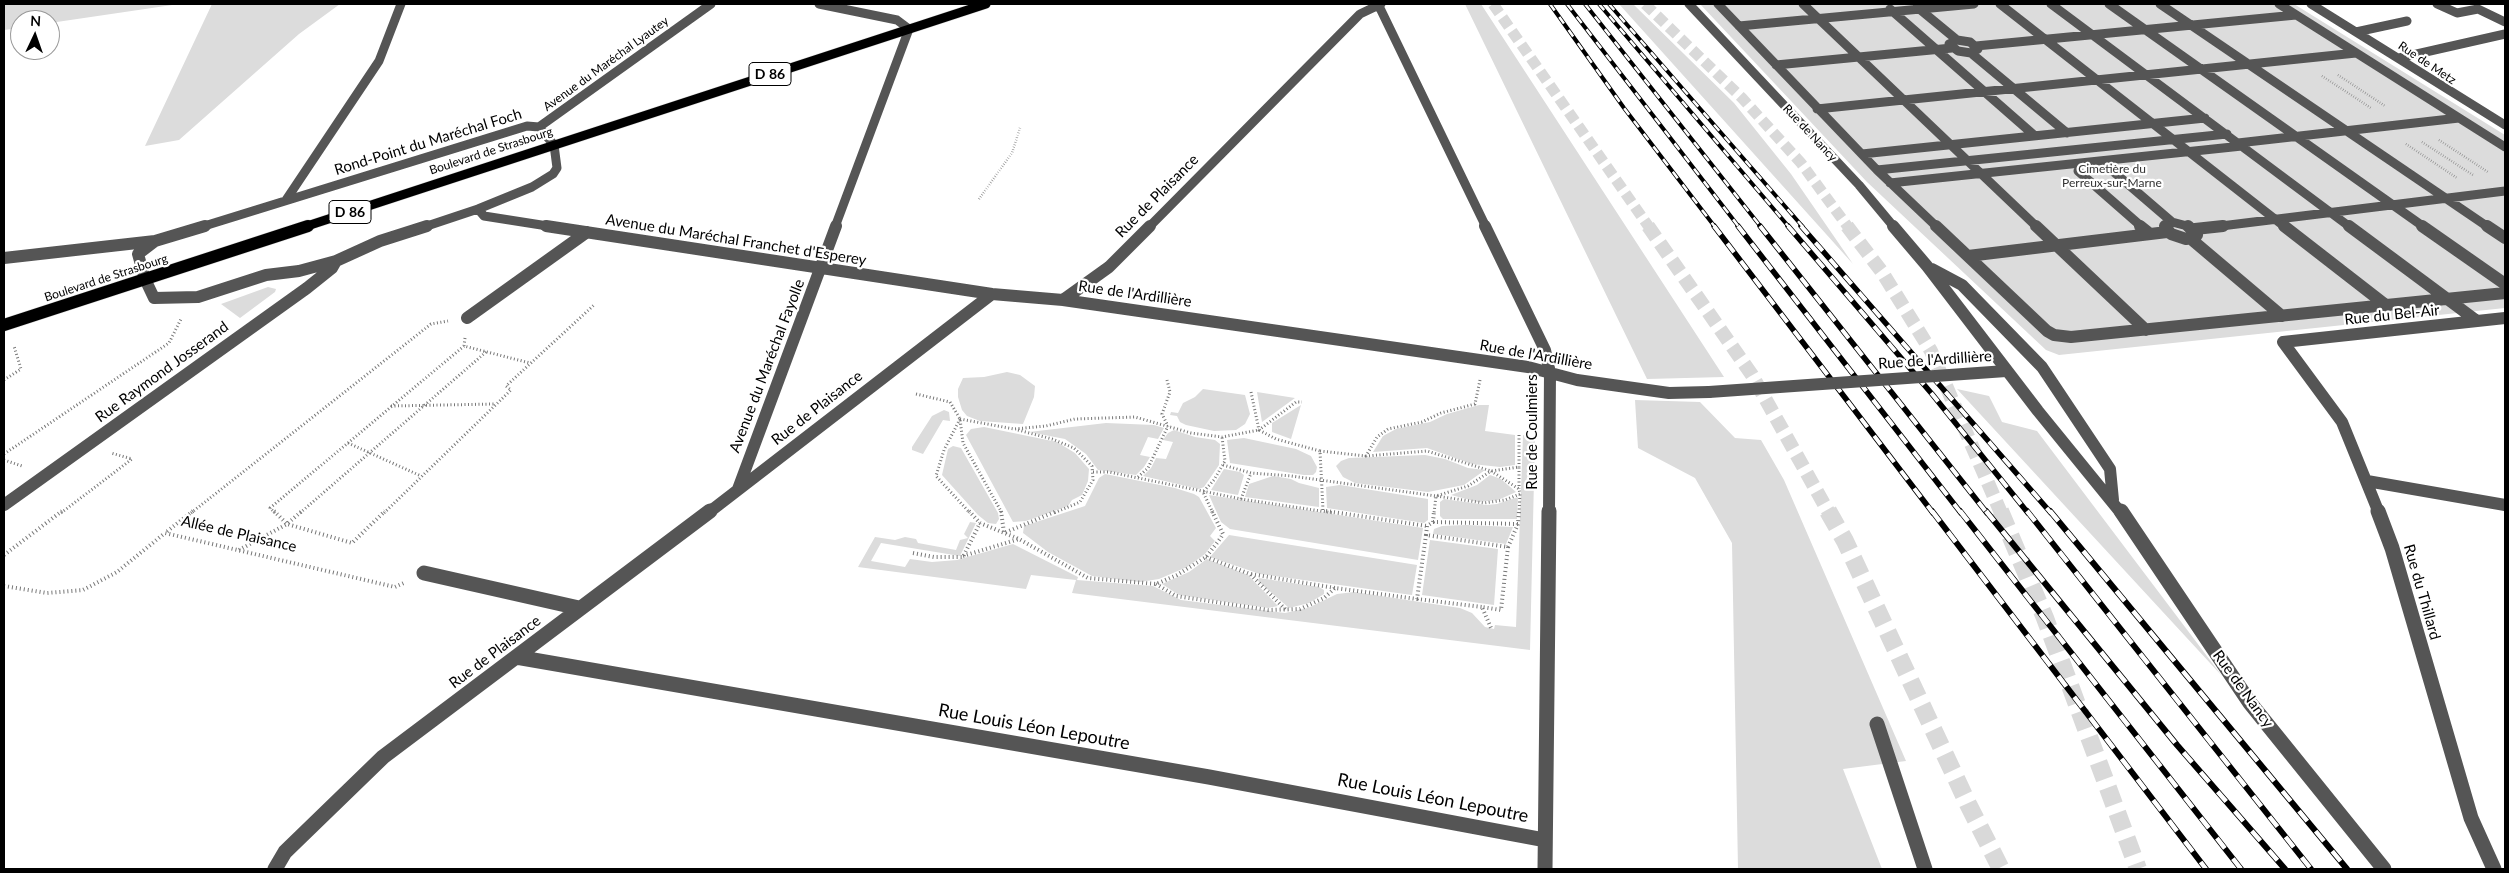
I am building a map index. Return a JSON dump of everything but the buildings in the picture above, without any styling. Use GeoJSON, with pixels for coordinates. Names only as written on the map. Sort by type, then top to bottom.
{"type":"FeatureCollection","features":[{"type":"Feature","properties":{"kind":"main road","name":"Boulevard de Strasbourg"},"geometry":{"type":"LineString","coordinates":[[4,325],[986,4]]}},
{"type":"Feature","properties":{"kind":"street"},"geometry":{"type":"LineString","coordinates":[[286,200],[379,61],[401,4]]}},
{"type":"Feature","properties":{"kind":"street","name":"Avenue du Maréchal Lyautey"},"geometry":{"type":"LineString","coordinates":[[539,127],[711,4]]}},
{"type":"Feature","properties":{"kind":"street"},"geometry":{"type":"LineString","coordinates":[[819,4],[897,20],[909,29]]}},
{"type":"Feature","properties":{"kind":"street","name":"Rue de Plaisance"},"geometry":{"type":"LineString","coordinates":[[1063,300],[1110,267],[1360,14],[1379,4]]}},
{"type":"Feature","properties":{"kind":"street","name":"Rue de Coulmiers"},"geometry":{"type":"LineString","coordinates":[[1379,4],[1545,350],[1550,373],[1544,869]]}},
{"type":"Feature","properties":{"kind":"street","name":"Rue de Nancy"},"geometry":{"type":"LineString","coordinates":[[1689,4],[1859,185],[1927,266],[2006,371],[2113,500],[2250,703],[2384,869]]}},
{"type":"Feature","properties":{"kind":"street"},"geometry":{"type":"LineString","coordinates":[[1718,4],[1890,183],[2047,331],[2054,335],[2071,337],[2505,293]]}},
{"type":"Feature","properties":{"kind":"street"},"geometry":{"type":"LineString","coordinates":[[1803,4],[2146,330]]}},
{"type":"Feature","properties":{"kind":"street"},"geometry":{"type":"LineString","coordinates":[[1884,4],[2035,136]]}},
{"type":"Feature","properties":{"kind":"street"},"geometry":{"type":"LineString","coordinates":[[1739,26],[1892,12],[1916,6],[1974,4]]}},
{"type":"Feature","properties":{"kind":"street"},"geometry":{"type":"LineString","coordinates":[[2000,4],[2387,306]]}},
{"type":"Feature","properties":{"kind":"street"},"geometry":{"type":"LineString","coordinates":[[2051,4],[2477,321]]}},
{"type":"Feature","properties":{"kind":"street"},"geometry":{"type":"LineString","coordinates":[[2109,4],[2505,284]]}},
{"type":"Feature","properties":{"kind":"street"},"geometry":{"type":"LineString","coordinates":[[2160,4],[2505,238]]}},
{"type":"Feature","properties":{"kind":"street"},"geometry":{"type":"LineString","coordinates":[[2279,4],[2505,147]]}},
{"type":"Feature","properties":{"kind":"street","name":"Rue de Metz"},"geometry":{"type":"LineString","coordinates":[[2311,4],[2428,75],[2444,89],[2505,125]]}},
{"type":"Feature","properties":{"kind":"street"},"geometry":{"type":"LineString","coordinates":[[2438,4],[2457,13],[2478,9],[2505,22]]}},
{"type":"Feature","properties":{"kind":"street"},"geometry":{"type":"LineString","coordinates":[[1916,6],[1954,44],[1974,49],[2045,39],[2296,14]]}},
{"type":"Feature","properties":{"kind":"street"},"geometry":{"type":"LineString","coordinates":[[2356,32],[2407,21]]}},
{"type":"Feature","properties":{"kind":"street","name":"Avenue du Maréchal Fayolle"},"geometry":{"type":"LineString","coordinates":[[738,490],[822,268],[909,29]]}},
{"type":"Feature","properties":{"kind":"street"},"geometry":{"type":"LineString","coordinates":[[2399,58],[2505,34]]}},
{"type":"Feature","properties":{"kind":"street"},"geometry":{"type":"LineString","coordinates":[[1776,65],[1937,50],[1954,44]]}},
{"type":"Feature","properties":{"kind":"street"},"geometry":{"type":"LineString","coordinates":[[1974,49],[2014,88],[2067,133]]}},
{"type":"Feature","properties":{"kind":"street"},"geometry":{"type":"LineString","coordinates":[[1818,109],[2356,53]]}},
{"type":"Feature","properties":{"kind":"street"},"geometry":{"type":"LineString","coordinates":[[1862,154],[2205,118]]}},
{"type":"Feature","properties":{"kind":"street"},"geometry":{"type":"LineString","coordinates":[[1890,183],[2189,151],[2297,136],[2459,118]]}},
{"type":"Feature","properties":{"kind":"street","name":"Rond-Point du Maréchal Foch"},"geometry":{"type":"LineString","coordinates":[[4,258],[154,241],[526,126],[539,127],[554,144]]}},
{"type":"Feature","properties":{"kind":"street"},"geometry":{"type":"LineString","coordinates":[[1877,170],[2227,134]]}},
{"type":"Feature","properties":{"kind":"street"},"geometry":{"type":"LineString","coordinates":[[154,241],[138,254],[145,279],[154,298],[198,297],[266,275],[299,271],[336,261],[380,241],[478,209],[532,187],[552,174],[557,168],[554,144]]}},
{"type":"Feature","properties":{"kind":"street"},"geometry":{"type":"LineString","coordinates":[[2150,234],[2078,171],[2178,160]]}},
{"type":"Feature","properties":{"kind":"street"},"geometry":{"type":"LineString","coordinates":[[2108,167],[2170,227]]}},
{"type":"Feature","properties":{"kind":"street"},"geometry":{"type":"LineString","coordinates":[[2193,234],[2276,219],[2502,191]]}},
{"type":"Feature","properties":{"kind":"street","name":"Avenue du Maréchal Franchet d'Esperey"},"geometry":{"type":"LineString","coordinates":[[478,209],[484,216],[992,294]]}},
{"type":"Feature","properties":{"kind":"street"},"geometry":{"type":"LineString","coordinates":[[1968,256],[2150,234],[2184,224],[2282,316]]}},
{"type":"Feature","properties":{"kind":"street"},"geometry":{"type":"LineString","coordinates":[[466,318],[587,232]]}},
{"type":"Feature","properties":{"kind":"street","name":"Rue Raymond Josserand"},"geometry":{"type":"LineString","coordinates":[[4,505],[313,284],[332,268],[336,261]]}},
{"type":"Feature","properties":{"kind":"street","name":"Rue de Nancy"},"geometry":{"type":"LineString","coordinates":[[1927,266],[1962,286],[2042,366],[2110,469],[2113,500]]}},
{"type":"Feature","properties":{"kind":"street"},"geometry":{"type":"LineString","coordinates":[[992,294],[1063,300]]}},
{"type":"Feature","properties":{"kind":"street","name":"Rue de Plaisance"},"geometry":{"type":"LineString","coordinates":[[275,869],[285,852],[329,807],[383,757],[738,490],[992,294]]}},
{"type":"Feature","properties":{"kind":"street","name":"Rue de l'Ardillière"},"geometry":{"type":"LineString","coordinates":[[1063,300],[1528,367],[1577,380],[1669,392],[1709,392],[2006,371]]}},
{"type":"Feature","properties":{"kind":"street","name":"Rue du Bel-Air"},"geometry":{"type":"LineString","coordinates":[[2283,342],[2505,318]]}},
{"type":"Feature","properties":{"kind":"street","name":"Rue du Thillard"},"geometry":{"type":"LineString","coordinates":[[2283,342],[2342,422],[2367,481],[2392,548],[2471,818],[2494,869]]}},
{"type":"Feature","properties":{"kind":"street"},"geometry":{"type":"LineString","coordinates":[[2367,481],[2505,505]]}},
{"type":"Feature","properties":{"kind":"street"},"geometry":{"type":"LineString","coordinates":[[424,573],[579,608]]}},
{"type":"Feature","properties":{"kind":"street","name":"Rue Louis Léon Lepoutre"},"geometry":{"type":"LineString","coordinates":[[516,657],[1209,777],[1545,840]]}},
{"type":"Feature","properties":{"kind":"street"},"geometry":{"type":"LineString","coordinates":[[1878,724],[1925,869]]}},
{"type":"Feature","properties":{"kind":"path"},"geometry":{"type":"LineString","coordinates":[[2311,58],[2490,173]]}},
{"type":"Feature","properties":{"kind":"path"},"geometry":{"type":"LineString","coordinates":[[2296,59],[2502,191]]}},
{"type":"Feature","properties":{"kind":"path"},"geometry":{"type":"LineString","coordinates":[[980,199],[1012,153],[1020,128]]}},
{"type":"Feature","properties":{"kind":"path"},"geometry":{"type":"LineString","coordinates":[[466,318],[464,346],[270,508],[287,524],[352,543],[511,390],[506,386],[530,362],[594,305]]}},
{"type":"Feature","properties":{"kind":"path","name":"Allée de Plaisance"},"geometry":{"type":"LineString","coordinates":[[165,533],[431,324],[466,318]]}},
{"type":"Feature","properties":{"kind":"path"},"geometry":{"type":"LineString","coordinates":[[4,454],[169,343],[181,319]]}},
{"type":"Feature","properties":{"kind":"path"},"geometry":{"type":"LineString","coordinates":[[4,380],[21,369],[14,346]]}},
{"type":"Feature","properties":{"kind":"path"},"geometry":{"type":"LineString","coordinates":[[464,346],[530,362]]}},
{"type":"Feature","properties":{"kind":"path"},"geometry":{"type":"LineString","coordinates":[[238,550],[287,524],[487,352]]}},
{"type":"Feature","properties":{"kind":"path"},"geometry":{"type":"LineString","coordinates":[[1366,456],[1377,437],[1388,429],[1422,422],[1442,413],[1475,404],[1479,396],[1483,361]]}},
{"type":"Feature","properties":{"kind":"path"},"geometry":{"type":"LineString","coordinates":[[1167,380],[1170,392],[1162,414],[1168,426]]}},
{"type":"Feature","properties":{"kind":"path"},"geometry":{"type":"LineString","coordinates":[[1251,392],[1259,430]]}},
{"type":"Feature","properties":{"kind":"path"},"geometry":{"type":"LineString","coordinates":[[916,394],[950,402],[960,419],[964,443],[1003,514],[1004,533]]}},
{"type":"Feature","properties":{"kind":"path"},"geometry":{"type":"LineString","coordinates":[[1014,429],[1046,426],[1075,419],[1108,417],[1147,419],[1190,433],[1222,437],[1259,430],[1289,406],[1296,402],[1302,402]]}},
{"type":"Feature","properties":{"kind":"path"},"geometry":{"type":"LineString","coordinates":[[391,406],[496,404]]}},
{"type":"Feature","properties":{"kind":"path"},"geometry":{"type":"LineString","coordinates":[[960,419],[1014,429],[1067,444],[1088,460],[1093,472],[1092,485],[1080,502],[1004,533]]}},
{"type":"Feature","properties":{"kind":"path"},"geometry":{"type":"LineString","coordinates":[[960,419],[944,450],[936,476],[980,523],[1019,539],[1088,578],[1156,584],[1176,596],[1268,610],[1300,609],[1317,602],[1335,588]]}},
{"type":"Feature","properties":{"kind":"path"},"geometry":{"type":"LineString","coordinates":[[1138,477],[1148,468],[1168,426]]}},
{"type":"Feature","properties":{"kind":"path"},"geometry":{"type":"LineString","coordinates":[[1259,430],[1276,439],[1320,451],[1366,456],[1427,452],[1491,471],[1519,489]]}},
{"type":"Feature","properties":{"kind":"path"},"geometry":{"type":"LineString","coordinates":[[1206,557],[1250,574],[1335,588],[1501,610],[1508,547],[1518,524],[1520,435]]}},
{"type":"Feature","properties":{"kind":"path"},"geometry":{"type":"LineString","coordinates":[[1203,492],[1214,480],[1225,461],[1222,437]]}},
{"type":"Feature","properties":{"kind":"path"},"geometry":{"type":"LineString","coordinates":[[348,443],[421,476]]}},
{"type":"Feature","properties":{"kind":"path"},"geometry":{"type":"LineString","coordinates":[[4,554],[132,459],[85,447]]}},
{"type":"Feature","properties":{"kind":"path"},"geometry":{"type":"LineString","coordinates":[[1320,451],[1323,510]]}},
{"type":"Feature","properties":{"kind":"path"},"geometry":{"type":"LineString","coordinates":[[1223,466],[1251,474],[1291,476],[1322,482],[1343,483],[1484,503],[1505,500],[1520,494]]}},
{"type":"Feature","properties":{"kind":"path"},"geometry":{"type":"LineString","coordinates":[[1436,496],[1468,486],[1491,471],[1519,467]]}},
{"type":"Feature","properties":{"kind":"path"},"geometry":{"type":"LineString","coordinates":[[1093,472],[1108,472],[1138,477],[1241,499],[1427,526],[1433,522],[1518,524]]}},
{"type":"Feature","properties":{"kind":"path"},"geometry":{"type":"LineString","coordinates":[[1241,499],[1251,474]]}},
{"type":"Feature","properties":{"kind":"path"},"geometry":{"type":"LineString","coordinates":[[1156,584],[1191,568],[1206,557],[1223,534],[1203,492]]}},
{"type":"Feature","properties":{"kind":"path"},"geometry":{"type":"LineString","coordinates":[[1433,522],[1436,496]]}},
{"type":"Feature","properties":{"kind":"path"},"geometry":{"type":"LineString","coordinates":[[963,557],[980,523]]}},
{"type":"Feature","properties":{"kind":"path"},"geometry":{"type":"LineString","coordinates":[[1417,599],[1427,526]]}},
{"type":"Feature","properties":{"kind":"path"},"geometry":{"type":"LineString","coordinates":[[4,586],[47,593],[83,590],[117,572],[165,533]]}},
{"type":"Feature","properties":{"kind":"path","name":"Allée de Plaisance"},"geometry":{"type":"LineString","coordinates":[[165,533],[395,587],[424,573]]}},
{"type":"Feature","properties":{"kind":"path"},"geometry":{"type":"LineString","coordinates":[[1426,535],[1508,547]]}},
{"type":"Feature","properties":{"kind":"path"},"geometry":{"type":"LineString","coordinates":[[913,554],[934,558],[963,557],[1019,539]]}},
{"type":"Feature","properties":{"kind":"path"},"geometry":{"type":"LineString","coordinates":[[1250,574],[1286,610]]}},
{"type":"Feature","properties":{"kind":"path"},"geometry":{"type":"LineString","coordinates":[[1482,607],[1491,628]]}},
{"type":"Feature","properties":{"kind":"green space"},"geometry":{"type":"Polygon","coordinates":[[[4,4],[179,4],[60,22],[60,10],[10,10],[10,29],[4,30],[4,4]]]}},
{"type":"Feature","properties":{"kind":"green space"},"geometry":{"type":"Polygon","coordinates":[[[212,4],[340,4],[299,34],[179,140],[145,146],[212,4]]]}},
{"type":"Feature","properties":{"kind":"green space"},"geometry":{"type":"Polygon","coordinates":[[[1465,4],[1481,4],[1724,377],[1647,379],[1465,4]]]}},
{"type":"Feature","properties":{"kind":"green space"},"geometry":{"type":"Polygon","coordinates":[[[1619,4],[1633,4],[1734,103],[1791,174],[1853,264],[1619,4]]]}},
{"type":"Feature","properties":{"kind":"green space","name":"Cimetière du Perreux-sur-Marne"},"geometry":{"type":"Polygon","coordinates":[[[1700,4],[2294,4],[2505,135],[2505,308],[2059,355],[2046,350],[1867,182],[1700,4]]]}},
{"type":"Feature","properties":{"kind":"green space"},"geometry":{"type":"Polygon","coordinates":[[[268,287],[276,289],[275,292],[240,318],[221,304],[268,287]]]}},
{"type":"Feature","properties":{"kind":"green space"},"geometry":{"type":"Polygon","coordinates":[[[1007,372],[1020,375],[1035,386],[1034,397],[1023,424],[980,421],[967,416],[962,410],[958,397],[958,389],[963,378],[984,377],[1007,372]]]}},
{"type":"Feature","properties":{"kind":"green space"},"geometry":{"type":"Polygon","coordinates":[[[1203,389],[1245,395],[1250,414],[1245,424],[1236,430],[1214,431],[1186,425],[1180,422],[1177,416],[1170,415],[1171,412],[1178,413],[1183,403],[1195,397],[1203,389]]]}},
{"type":"Feature","properties":{"kind":"green space"},"geometry":{"type":"Polygon","coordinates":[[[1957,389],[1989,396],[2002,422],[2037,431],[2222,676],[1957,389]]]}},
{"type":"Feature","properties":{"kind":"green space"},"geometry":{"type":"Polygon","coordinates":[[[1257,392],[1295,398],[1262,422],[1257,392]]]}},
{"type":"Feature","properties":{"kind":"green space"},"geometry":{"type":"Polygon","coordinates":[[[1635,400],[1700,402],[1735,438],[1761,440],[1784,480],[1906,761],[1843,769],[1882,869],[1738,869],[1732,543],[1695,478],[1638,448],[1635,400]]]}},
{"type":"Feature","properties":{"kind":"green space"},"geometry":{"type":"Polygon","coordinates":[[[1301,405],[1291,439],[1272,432],[1272,423],[1301,405]]]}},
{"type":"Feature","properties":{"kind":"green space"},"geometry":{"type":"Polygon","coordinates":[[[1479,405],[1489,405],[1485,431],[1515,435],[1515,465],[1500,467],[1472,464],[1427,448],[1373,452],[1383,436],[1396,429],[1430,422],[1447,414],[1479,405]]]}},
{"type":"Feature","properties":{"kind":"green space"},"geometry":{"type":"Polygon","coordinates":[[[944,410],[949,412],[950,421],[943,420],[923,454],[912,450],[912,447],[932,416],[944,410]]]}},
{"type":"Feature","properties":{"kind":"green space"},"geometry":{"type":"Polygon","coordinates":[[[1106,423],[1154,425],[1164,428],[1158,439],[1148,437],[1140,455],[1150,457],[1136,475],[1098,470],[1086,454],[1065,439],[1029,432],[1106,423]]]}},
{"type":"Feature","properties":{"kind":"green space"},"geometry":{"type":"Polygon","coordinates":[[[984,427],[1057,442],[1075,453],[1089,469],[1088,481],[1082,495],[1072,500],[1068,506],[1026,521],[1013,522],[966,435],[971,429],[984,427]]]}},
{"type":"Feature","properties":{"kind":"green space"},"geometry":{"type":"Polygon","coordinates":[[[1174,430],[1195,437],[1215,440],[1220,444],[1219,465],[1204,487],[1199,489],[1143,476],[1151,468],[1156,458],[1166,459],[1173,442],[1163,440],[1168,433],[1174,430]]]}},
{"type":"Feature","properties":{"kind":"green space"},"geometry":{"type":"Polygon","coordinates":[[[1523,435],[1535,437],[1530,650],[1072,593],[1076,580],[1031,575],[1026,589],[858,567],[875,537],[895,540],[905,537],[916,539],[918,543],[956,550],[960,540],[968,538],[964,534],[970,522],[976,523],[960,556],[881,543],[871,561],[905,567],[910,559],[932,562],[957,560],[1013,544],[1078,577],[1077,580],[1153,586],[1181,600],[1285,613],[1308,608],[1337,594],[1354,592],[1460,608],[1472,613],[1485,627],[1494,629],[1495,625],[1516,627],[1523,435]]]}},
{"type":"Feature","properties":{"kind":"green space"},"geometry":{"type":"Polygon","coordinates":[[[1244,438],[1296,449],[1311,456],[1317,467],[1316,472],[1313,475],[1304,475],[1230,463],[1227,440],[1244,438]]]}},
{"type":"Feature","properties":{"kind":"green space"},"geometry":{"type":"Polygon","coordinates":[[[953,446],[961,448],[998,513],[999,519],[996,524],[988,523],[978,515],[942,475],[948,449],[953,446]]]}},
{"type":"Feature","properties":{"kind":"green space"},"geometry":{"type":"Polygon","coordinates":[[[1425,455],[1445,459],[1468,468],[1485,470],[1464,485],[1428,492],[1355,483],[1343,477],[1336,466],[1341,461],[1349,458],[1425,455]]]}},
{"type":"Feature","properties":{"kind":"green space"},"geometry":{"type":"Polygon","coordinates":[[[1224,469],[1240,472],[1244,475],[1238,495],[1211,490],[1224,469]]]}},
{"type":"Feature","properties":{"kind":"green space"},"geometry":{"type":"Polygon","coordinates":[[[1105,474],[1175,488],[1199,497],[1216,528],[1210,536],[1215,541],[1205,554],[1187,567],[1159,579],[1140,582],[1092,576],[1048,552],[1023,533],[1024,526],[1085,506],[1099,478],[1105,474]]]}},
{"type":"Feature","properties":{"kind":"green space"},"geometry":{"type":"Polygon","coordinates":[[[1490,475],[1501,479],[1516,492],[1498,500],[1478,502],[1451,495],[1477,485],[1490,475]]]}},
{"type":"Feature","properties":{"kind":"green space"},"geometry":{"type":"Polygon","coordinates":[[[1273,476],[1291,479],[1319,488],[1319,507],[1245,497],[1249,484],[1273,476]]]}},
{"type":"Feature","properties":{"kind":"green space"},"geometry":{"type":"Polygon","coordinates":[[[1340,485],[1428,499],[1428,520],[1424,523],[1327,508],[1326,487],[1340,485]]]}},
{"type":"Feature","properties":{"kind":"green space"},"geometry":{"type":"Polygon","coordinates":[[[1209,495],[1423,528],[1418,560],[1230,529],[1221,522],[1209,495]]]}},
{"type":"Feature","properties":{"kind":"green space"},"geometry":{"type":"Polygon","coordinates":[[[1518,497],[1517,519],[1443,519],[1440,516],[1440,502],[1444,499],[1486,505],[1497,504],[1518,497]]]}},
{"type":"Feature","properties":{"kind":"green space"},"geometry":{"type":"Polygon","coordinates":[[[1442,526],[1513,527],[1506,544],[1433,534],[1434,529],[1442,526]]]}},
{"type":"Feature","properties":{"kind":"green space"},"geometry":{"type":"Polygon","coordinates":[[[1229,535],[1417,565],[1412,595],[1260,574],[1210,557],[1229,535]]]}},
{"type":"Feature","properties":{"kind":"green space"},"geometry":{"type":"Polygon","coordinates":[[[1430,540],[1498,549],[1494,605],[1422,595],[1430,540]]]}},
{"type":"Feature","properties":{"kind":"green space"},"geometry":{"type":"Polygon","coordinates":[[[1207,559],[1248,575],[1278,606],[1268,608],[1179,595],[1162,584],[1189,572],[1207,559]]]}},
{"type":"Feature","properties":{"kind":"green space"},"geometry":{"type":"Polygon","coordinates":[[[1259,578],[1319,587],[1324,590],[1324,594],[1309,603],[1289,608],[1258,581],[1259,578]]]}},
{"type":"Feature","properties":{"kind":"tunnel"},"geometry":{"type":"LineString","coordinates":[[1493,4],[1649,227]]}},
{"type":"Feature","properties":{"kind":"tunnel"},"geometry":{"type":"LineString","coordinates":[[1645,4],[1742,98],[1801,163],[1848,227]]}},
{"type":"Feature","properties":{"kind":"tunnel"},"geometry":{"type":"LineString","coordinates":[[1648,226],[1752,375],[1829,513]]}},
{"type":"Feature","properties":{"kind":"tunnel"},"geometry":{"type":"LineString","coordinates":[[1847,226],[1882,272],[1931,351],[2001,513]]}},
{"type":"Feature","properties":{"kind":"tunnel"},"geometry":{"type":"LineString","coordinates":[[1828,511],[1845,541],[1968,804],[2001,869]]}},
{"type":"Feature","properties":{"kind":"tunnel"},"geometry":{"type":"LineString","coordinates":[[2000,511],[2045,618],[2138,869]]}},
{"type":"Feature","properties":{"kind":"railway"},"geometry":{"type":"LineString","coordinates":[[1550,4],[1624,108],[1715,227]]}},
{"type":"Feature","properties":{"kind":"railway"},"geometry":{"type":"LineString","coordinates":[[1567,4],[1739,227]]}},
{"type":"Feature","properties":{"kind":"railway"},"geometry":{"type":"LineString","coordinates":[[1585,4],[1761,227]]}},
{"type":"Feature","properties":{"kind":"railway"},"geometry":{"type":"LineString","coordinates":[[1599,4],[1789,227]]}},
{"type":"Feature","properties":{"kind":"railway"},"geometry":{"type":"LineString","coordinates":[[1609,4],[1803,227]]}},
{"type":"Feature","properties":{"kind":"railway"},"geometry":{"type":"LineString","coordinates":[[1714,226],[1933,513]]}},
{"type":"Feature","properties":{"kind":"railway"},"geometry":{"type":"LineString","coordinates":[[1738,226],[1961,513]]}},
{"type":"Feature","properties":{"kind":"railway"},"geometry":{"type":"LineString","coordinates":[[1760,226],[1987,513]]}},
{"type":"Feature","properties":{"kind":"railway"},"geometry":{"type":"LineString","coordinates":[[1788,226],[1932,394],[2028,513]]}},
{"type":"Feature","properties":{"kind":"railway"},"geometry":{"type":"LineString","coordinates":[[1801,226],[2051,513]]}},
{"type":"Feature","properties":{"kind":"railway"},"geometry":{"type":"LineString","coordinates":[[1932,511],[2206,869]]}},
{"type":"Feature","properties":{"kind":"railway"},"geometry":{"type":"LineString","coordinates":[[1960,511],[2241,869]]}},
{"type":"Feature","properties":{"kind":"railway"},"geometry":{"type":"LineString","coordinates":[[1986,511],[2177,745],[2285,869]]}},
{"type":"Feature","properties":{"kind":"railway"},"geometry":{"type":"LineString","coordinates":[[2027,511],[2311,869]]}},
{"type":"Feature","properties":{"kind":"railway"},"geometry":{"type":"LineString","coordinates":[[2050,511],[2347,869]]}}]}
